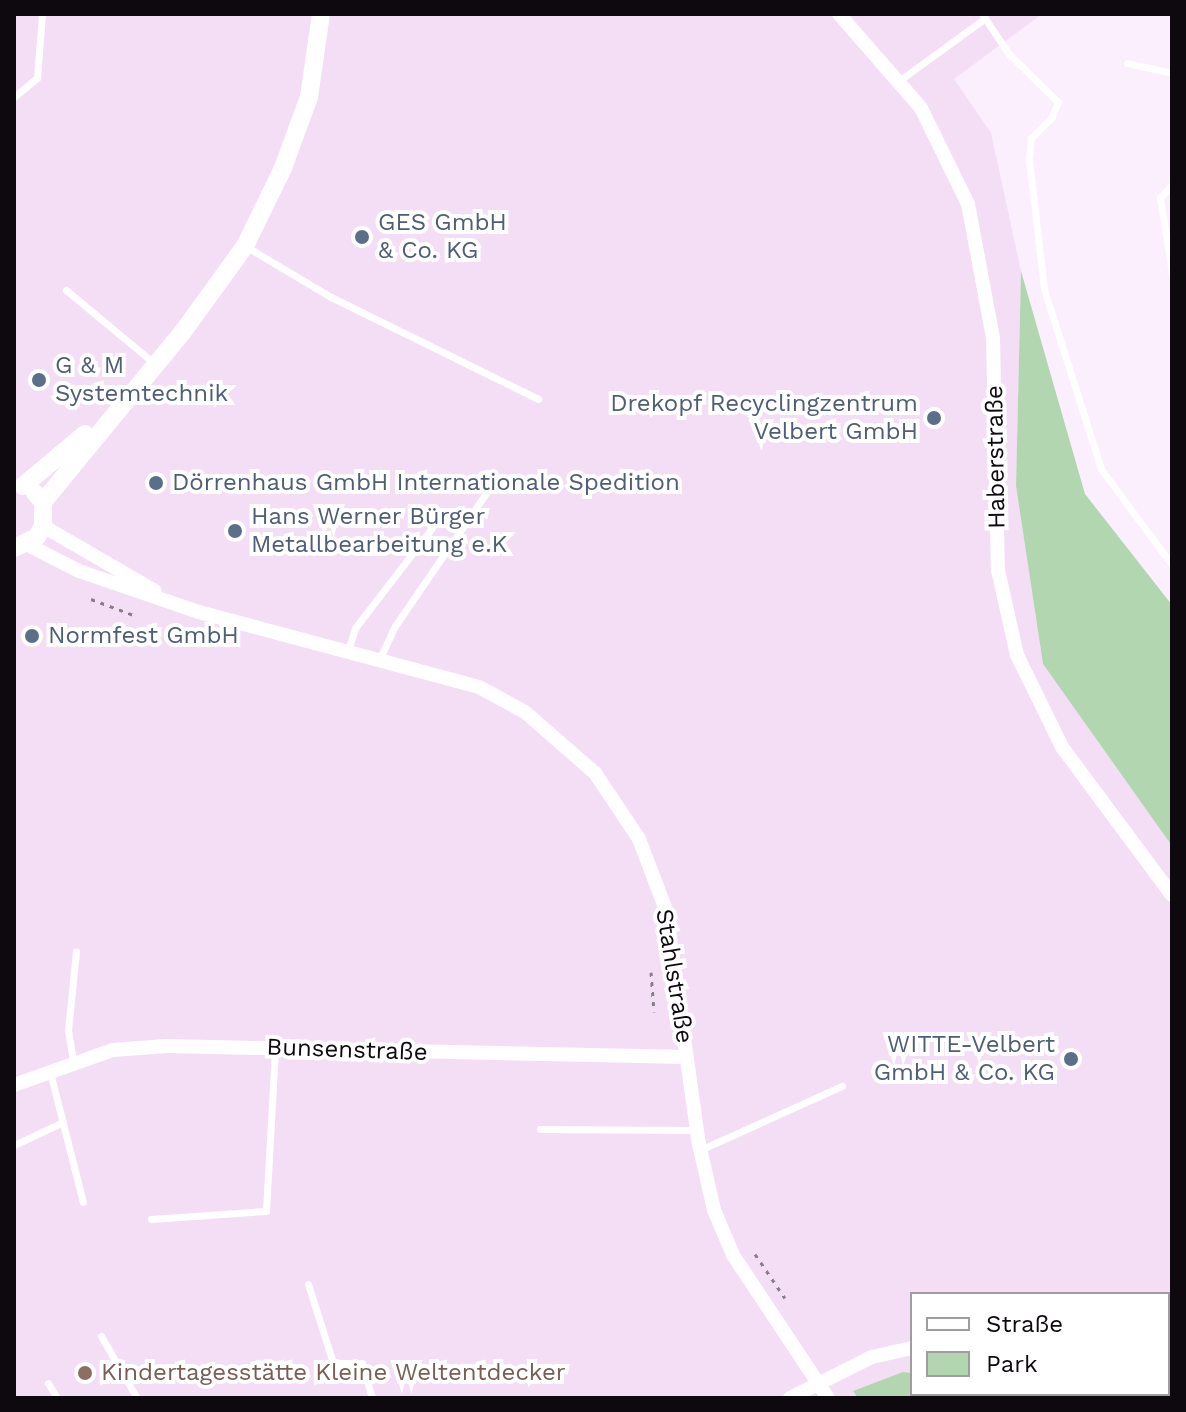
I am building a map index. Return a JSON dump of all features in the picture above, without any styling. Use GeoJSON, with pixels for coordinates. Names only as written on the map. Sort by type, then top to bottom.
{"type":"FeatureCollection","features":[{"type":"Feature","properties":{"kind":"street"},"geometry":{"type":"LineString","coordinates":[[20,546],[43,526],[43,502],[155,364],[245,246],[283,168],[309,97],[321,14]]}},
{"type":"Feature","properties":{"kind":"street","name":"Haberstraße"},"geometry":{"type":"LineString","coordinates":[[839,14],[900,80],[950,162],[978,249],[993,338],[998,570],[1017,655],[1062,747],[1172,895]]}},
{"type":"Feature","properties":{"kind":"street"},"geometry":{"type":"LineString","coordinates":[[19,485],[42,475],[140,382]]}},
{"type":"Feature","properties":{"kind":"street"},"geometry":{"type":"LineString","coordinates":[[19,485],[43,502]]}},
{"type":"Feature","properties":{"kind":"street","name":"Stahlstraße"},"geometry":{"type":"LineString","coordinates":[[43,526],[180,604]]}},
{"type":"Feature","properties":{"kind":"street","name":"Stahlstraße"},"geometry":{"type":"LineString","coordinates":[[20,546],[79,571],[180,604],[380,658],[498,696],[550,730],[611,793],[639,839],[666,910],[700,1150],[714,1210],[733,1255],[828,1398]]}},
{"type":"Feature","properties":{"kind":"street","name":"Bunsenstraße"},"geometry":{"type":"LineString","coordinates":[[14,1085],[50,1069],[113,1050],[166,1046],[687,1057]]}},
{"type":"Feature","properties":{"kind":"street"},"geometry":{"type":"LineString","coordinates":[[790,1398],[816,1381],[872,1357],[910,1348]]}},
{"type":"Feature","properties":{"kind":"lane"},"geometry":{"type":"LineString","coordinates":[[14,97],[37,78],[42,14]]}},
{"type":"Feature","properties":{"kind":"lane"},"geometry":{"type":"LineString","coordinates":[[900,80],[983,17],[1009,54],[1058,102],[1052,117],[1031,138],[1030,149],[1044,289],[1101,469],[1172,565]]}},
{"type":"Feature","properties":{"kind":"lane"},"geometry":{"type":"LineString","coordinates":[[1127,63],[1172,73]]}},
{"type":"Feature","properties":{"kind":"lane"},"geometry":{"type":"LineString","coordinates":[[1172,185],[1160,198],[1172,273]]}},
{"type":"Feature","properties":{"kind":"lane"},"geometry":{"type":"LineString","coordinates":[[245,246],[331,297],[538,399]]}},
{"type":"Feature","properties":{"kind":"lane"},"geometry":{"type":"LineString","coordinates":[[66,290],[155,364]]}},
{"type":"Feature","properties":{"kind":"lane"},"geometry":{"type":"LineString","coordinates":[[380,658],[395,626],[486,493]]}},
{"type":"Feature","properties":{"kind":"lane"},"geometry":{"type":"LineString","coordinates":[[348,651],[355,628],[432,528]]}},
{"type":"Feature","properties":{"kind":"lane"},"geometry":{"type":"LineString","coordinates":[[73,1061],[68,1031],[76,951]]}},
{"type":"Feature","properties":{"kind":"lane"},"geometry":{"type":"LineString","coordinates":[[151,1219],[266,1211],[275,1048]]}},
{"type":"Feature","properties":{"kind":"lane"},"geometry":{"type":"LineString","coordinates":[[50,1069],[83,1202]]}},
{"type":"Feature","properties":{"kind":"lane"},"geometry":{"type":"LineString","coordinates":[[700,1150],[842,1086]]}},
{"type":"Feature","properties":{"kind":"lane"},"geometry":{"type":"LineString","coordinates":[[14,1145],[63,1122]]}},
{"type":"Feature","properties":{"kind":"lane"},"geometry":{"type":"LineString","coordinates":[[540,1129],[697,1130]]}},
{"type":"Feature","properties":{"kind":"lane"},"geometry":{"type":"LineString","coordinates":[[308,1284],[333,1363],[362,1363],[372,1398]]}},
{"type":"Feature","properties":{"kind":"lane"},"geometry":{"type":"LineString","coordinates":[[101,1336],[137,1398]]}},
{"type":"Feature","properties":{"kind":"lane"},"geometry":{"type":"LineString","coordinates":[[48,1383],[57,1398]]}},
{"type":"Feature","properties":{"kind":"path"},"geometry":{"type":"LineString","coordinates":[[91,599],[136,616]]}},
{"type":"Feature","properties":{"kind":"path"},"geometry":{"type":"LineString","coordinates":[[651,972],[654,1012]]}},
{"type":"Feature","properties":{"kind":"path"},"geometry":{"type":"LineString","coordinates":[[755,1254],[785,1298]]}},
{"type":"Feature","properties":{"kind":"shaded area"},"geometry":{"type":"Polygon","coordinates":[[[14,14],[1042,14],[954,79],[991,133],[1021,271],[1016,486],[1043,664],[1172,846],[1172,1353],[1170,1292],[910,1292],[910,1374],[854,1391],[858,1398],[14,1398],[14,14]]]}},
{"type":"Feature","properties":{"kind":"green space"},"geometry":{"type":"Polygon","coordinates":[[[1021,271],[1085,494],[1172,605],[1172,846],[1043,664],[1016,486],[1021,271]]]}},
{"type":"Feature","properties":{"kind":"green space"},"geometry":{"type":"Polygon","coordinates":[[[1172,1353],[1172,1398],[858,1398],[853,1391],[903,1372],[910,1373],[910,1396],[1170,1396],[1172,1353]]]}},
{"type":"Feature","properties":{"kind":"place","name":"GES GmbH & Co. KG"},"geometry":{"type":"Point","coordinates":[362,237]}},
{"type":"Feature","properties":{"kind":"place","name":"G & M Systemtechnik"},"geometry":{"type":"Point","coordinates":[39,380]}},
{"type":"Feature","properties":{"kind":"place","name":"Drekopf Recyclingzentrum Velbert GmbH"},"geometry":{"type":"Point","coordinates":[934,418]}},
{"type":"Feature","properties":{"kind":"place","name":"Dörrenhaus GmbH Internationale Spedition"},"geometry":{"type":"Point","coordinates":[156,483]}},
{"type":"Feature","properties":{"kind":"place","name":"Hans Werner Bürger Metallbearbeitung e.K"},"geometry":{"type":"Point","coordinates":[235,531]}},
{"type":"Feature","properties":{"kind":"place","name":"Normfest GmbH"},"geometry":{"type":"Point","coordinates":[32,636]}},
{"type":"Feature","properties":{"kind":"place","name":"WITTE-Velbert GmbH & Co. KG"},"geometry":{"type":"Point","coordinates":[1071,1059]}},
{"type":"Feature","properties":{"kind":"place","name":"Kindertagesstätte Kleine Weltentdecker"},"geometry":{"type":"Point","coordinates":[85,1373]}}]}
